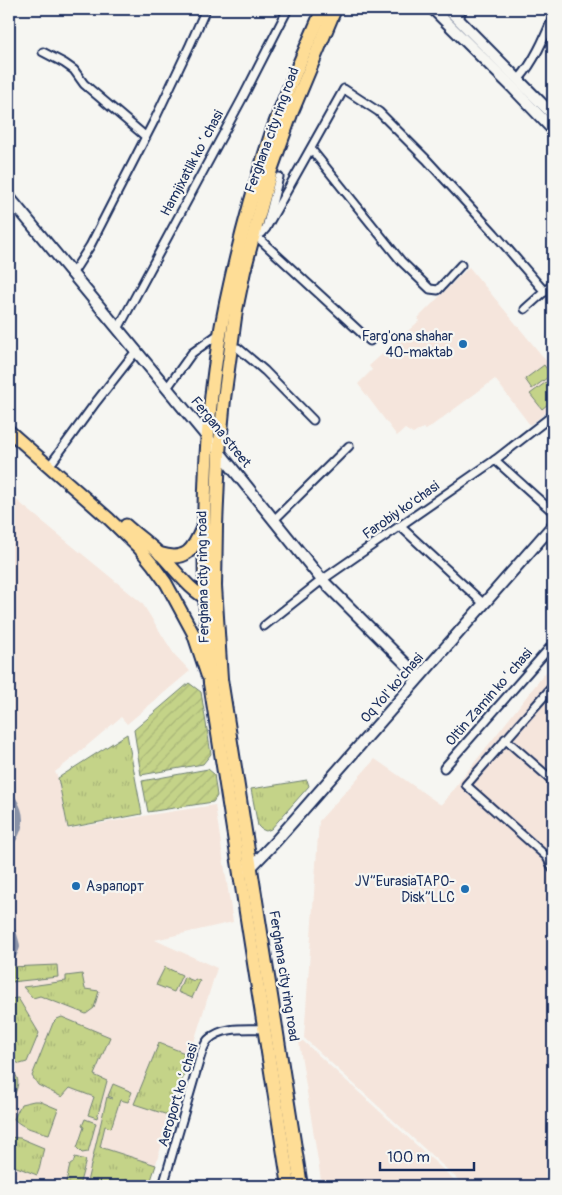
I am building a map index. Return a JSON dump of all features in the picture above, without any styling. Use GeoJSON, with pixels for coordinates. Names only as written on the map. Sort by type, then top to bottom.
{"type":"FeatureCollection","features":[{"type":"Feature","properties":{"kind":"highway","name":"Ferghana city ring road"},"geometry":{"type":"LineString","coordinates":[[289,1186],[246,916],[245,870],[218,643],[211,601],[204,524],[212,392],[226,302],[261,166],[281,108],[323,9]]}},
{"type":"Feature","properties":{"kind":"highway","name":"Ferghana city ring road"},"geometry":{"type":"LineString","coordinates":[[301,1186],[210,683],[211,601],[215,586],[219,453],[236,310],[271,170],[282,138],[335,9]]}},
{"type":"Feature","properties":{"kind":"highway"},"geometry":{"type":"LineString","coordinates":[[160,554],[169,557],[183,556],[189,552],[204,524]]}},
{"type":"Feature","properties":{"kind":"main road"},"geometry":{"type":"LineString","coordinates":[[9,422],[160,554],[185,581],[211,601]]}},
{"type":"Feature","properties":{"kind":"main road"},"geometry":{"type":"LineString","coordinates":[[9,431],[109,519],[139,548],[153,565],[166,583],[193,633],[210,683]]}},
{"type":"Feature","properties":{"kind":"street"},"geometry":{"type":"LineString","coordinates":[[72,274],[90,246],[145,136],[155,120],[206,9]]}},
{"type":"Feature","properties":{"kind":"street","name":"Hamjixatlik koʻchasi"},"geometry":{"type":"LineString","coordinates":[[118,329],[242,99],[288,9]]}},
{"type":"Feature","properties":{"kind":"street"},"geometry":{"type":"LineString","coordinates":[[432,9],[512,86],[553,130]]}},
{"type":"Feature","properties":{"kind":"street"},"geometry":{"type":"LineString","coordinates":[[448,9],[519,79],[553,116]]}},
{"type":"Feature","properties":{"kind":"street"},"geometry":{"type":"LineString","coordinates":[[459,20],[462,9]]}},
{"type":"Feature","properties":{"kind":"street"},"geometry":{"type":"LineString","coordinates":[[519,79],[534,58],[553,17]]}},
{"type":"Feature","properties":{"kind":"street"},"geometry":{"type":"LineString","coordinates":[[43,52],[74,70],[84,84],[145,136]]}},
{"type":"Feature","properties":{"kind":"street"},"geometry":{"type":"LineString","coordinates":[[254,234],[262,233],[266,228],[344,88],[379,112],[426,159],[545,292]]}},
{"type":"Feature","properties":{"kind":"street"},"geometry":{"type":"LineString","coordinates":[[311,149],[400,262],[430,289],[438,290],[462,264]]}},
{"type":"Feature","properties":{"kind":"street"},"geometry":{"type":"LineString","coordinates":[[266,228],[279,177]]}},
{"type":"Feature","properties":{"kind":"street","name":"Fergana street"},"geometry":{"type":"LineString","coordinates":[[9,197],[208,438],[322,580],[419,678]]}},
{"type":"Feature","properties":{"kind":"street"},"geometry":{"type":"LineString","coordinates":[[254,234],[370,341]]}},
{"type":"Feature","properties":{"kind":"street"},"geometry":{"type":"LineString","coordinates":[[526,308],[553,284]]}},
{"type":"Feature","properties":{"kind":"street"},"geometry":{"type":"LineString","coordinates":[[166,388],[192,353],[221,333]]}},
{"type":"Feature","properties":{"kind":"street"},"geometry":{"type":"LineString","coordinates":[[230,348],[238,348],[313,420]]}},
{"type":"Feature","properties":{"kind":"street"},"geometry":{"type":"LineString","coordinates":[[54,461],[96,402],[136,351]]}},
{"type":"Feature","properties":{"kind":"street","name":"Farobiy ko'chasi"},"geometry":{"type":"LineString","coordinates":[[264,626],[322,580],[495,460],[553,415]]}},
{"type":"Feature","properties":{"kind":"street"},"geometry":{"type":"LineString","coordinates":[[274,520],[350,446]]}},
{"type":"Feature","properties":{"kind":"street"},"geometry":{"type":"LineString","coordinates":[[495,460],[553,512]]}},
{"type":"Feature","properties":{"kind":"street","name":"Oq Yol' ko'chasi"},"geometry":{"type":"LineString","coordinates":[[245,870],[281,836],[553,525]]}},
{"type":"Feature","properties":{"kind":"street"},"geometry":{"type":"LineString","coordinates":[[400,526],[484,604]]}},
{"type":"Feature","properties":{"kind":"street","name":"Oltin Zamin koʻchasi"},"geometry":{"type":"LineString","coordinates":[[444,768],[553,644]]}},
{"type":"Feature","properties":{"kind":"street"},"geometry":{"type":"LineString","coordinates":[[553,686],[466,784],[547,857],[553,869]]}},
{"type":"Feature","properties":{"kind":"street"},"geometry":{"type":"LineString","coordinates":[[505,739],[553,781]]}},
{"type":"Feature","properties":{"kind":"street","name":"Aeroport koʻchasi"},"geometry":{"type":"LineString","coordinates":[[163,1186],[203,1048],[207,1041],[225,1031],[265,1029]]}},
{"type":"Feature","properties":{"kind":"shaded area","name":"Farg'ona shahar 40-maktab"},"geometry":{"type":"Polygon","coordinates":[[[469,267],[553,369],[553,407],[530,425],[495,379],[426,430],[423,428],[413,434],[405,429],[397,436],[358,384],[372,370],[369,366],[419,321],[418,318],[469,267]]]}},
{"type":"Feature","properties":{"kind":"shaded area"},"geometry":{"type":"Polygon","coordinates":[[[9,494],[142,603],[174,654],[190,671],[127,724],[121,717],[55,772],[58,778],[68,829],[215,805],[233,922],[155,940],[217,968],[149,1186],[9,1186],[9,494]]]}},
{"type":"Feature","properties":{"kind":"shaded area"},"geometry":{"type":"Polygon","coordinates":[[[553,663],[553,1186],[465,1186],[304,1038],[319,821],[375,759],[441,805],[553,663]]]}},
{"type":"Feature","properties":{"kind":"shaded area"},"geometry":{"type":"Polygon","coordinates":[[[303,1041],[461,1186],[322,1186],[299,1042],[303,1041]]]}},
{"type":"Feature","properties":{"kind":"green space"},"geometry":{"type":"Polygon","coordinates":[[[544,365],[551,375],[532,389],[525,379],[544,365]]]}},
{"type":"Feature","properties":{"kind":"green space"},"geometry":{"type":"Polygon","coordinates":[[[553,377],[553,400],[542,409],[530,394],[553,377]]]}},
{"type":"Feature","properties":{"kind":"green space"},"geometry":{"type":"Polygon","coordinates":[[[189,683],[201,692],[211,754],[203,764],[141,775],[134,730],[189,683]]]}},
{"type":"Feature","properties":{"kind":"green space"},"geometry":{"type":"Polygon","coordinates":[[[127,734],[142,814],[68,828],[58,778],[127,734]]]}},
{"type":"Feature","properties":{"kind":"green space"},"geometry":{"type":"Polygon","coordinates":[[[208,769],[214,774],[217,796],[213,802],[148,812],[142,781],[208,769]]]}},
{"type":"Feature","properties":{"kind":"green space"},"geometry":{"type":"Polygon","coordinates":[[[307,780],[309,786],[271,829],[266,831],[258,826],[251,789],[307,780]]]}},
{"type":"Feature","properties":{"kind":"green space"},"geometry":{"type":"Polygon","coordinates":[[[57,965],[58,977],[9,981],[9,967],[57,965]]]}},
{"type":"Feature","properties":{"kind":"green space"},"geometry":{"type":"Polygon","coordinates":[[[165,967],[182,975],[174,992],[156,985],[165,967]]]}},
{"type":"Feature","properties":{"kind":"green space"},"geometry":{"type":"Polygon","coordinates":[[[82,974],[85,989],[99,991],[94,1008],[86,1014],[40,996],[33,998],[23,987],[66,981],[66,976],[82,974]]]}},
{"type":"Feature","properties":{"kind":"green space"},"geometry":{"type":"Polygon","coordinates":[[[184,977],[200,981],[192,998],[178,992],[184,977]]]}},
{"type":"Feature","properties":{"kind":"green space"},"geometry":{"type":"Polygon","coordinates":[[[18,998],[39,1033],[27,1062],[20,1064],[9,1059],[12,1049],[9,1048],[9,999],[18,998]]]}},
{"type":"Feature","properties":{"kind":"green space"},"geometry":{"type":"Polygon","coordinates":[[[62,1017],[110,1037],[94,1075],[107,1081],[97,1118],[88,1115],[94,1097],[70,1088],[62,1097],[38,1085],[32,1076],[53,1023],[62,1017]]]}},
{"type":"Feature","properties":{"kind":"green space"},"geometry":{"type":"Polygon","coordinates":[[[159,1043],[190,1055],[171,1116],[134,1104],[159,1043]]]}},
{"type":"Feature","properties":{"kind":"green space"},"geometry":{"type":"Polygon","coordinates":[[[9,1070],[17,1077],[18,1082],[16,1092],[9,1107],[9,1070]]]}},
{"type":"Feature","properties":{"kind":"green space"},"geometry":{"type":"Polygon","coordinates":[[[113,1084],[132,1092],[128,1102],[120,1100],[111,1128],[105,1126],[100,1147],[156,1165],[149,1186],[86,1186],[107,1097],[113,1098],[108,1096],[113,1084]]]}},
{"type":"Feature","properties":{"kind":"green space"},"geometry":{"type":"Polygon","coordinates":[[[39,1101],[58,1109],[49,1134],[26,1127],[14,1119],[21,1104],[39,1101]]]}},
{"type":"Feature","properties":{"kind":"green space"},"geometry":{"type":"Polygon","coordinates":[[[85,1119],[96,1123],[88,1152],[82,1153],[77,1148],[85,1119]]]}},
{"type":"Feature","properties":{"kind":"green space"},"geometry":{"type":"Polygon","coordinates":[[[9,1137],[20,1138],[44,1148],[37,1175],[9,1164],[9,1137]]]}},
{"type":"Feature","properties":{"kind":"green space"},"geometry":{"type":"Polygon","coordinates":[[[75,1157],[86,1160],[79,1186],[65,1186],[70,1165],[75,1157]]]}},
{"type":"Feature","properties":{"kind":"taxiway"},"geometry":{"type":"LineString","coordinates":[[9,802],[14,811],[15,820],[9,837]]}},
{"type":"Feature","properties":{"kind":"taxiway"},"geometry":{"type":"LineString","coordinates":[[9,935],[12,946],[9,953]]}},
{"type":"Feature","properties":{"kind":"place","name":"Farg'ona shahar 40-maktab"},"geometry":{"type":"Point","coordinates":[463,344]}},
{"type":"Feature","properties":{"kind":"place","name":"Аэрапорт"},"geometry":{"type":"Point","coordinates":[76,886]}},
{"type":"Feature","properties":{"kind":"place","name":"JV”EurasiaTAPO- Disk”LLC"},"geometry":{"type":"Point","coordinates":[465,889]}}]}
